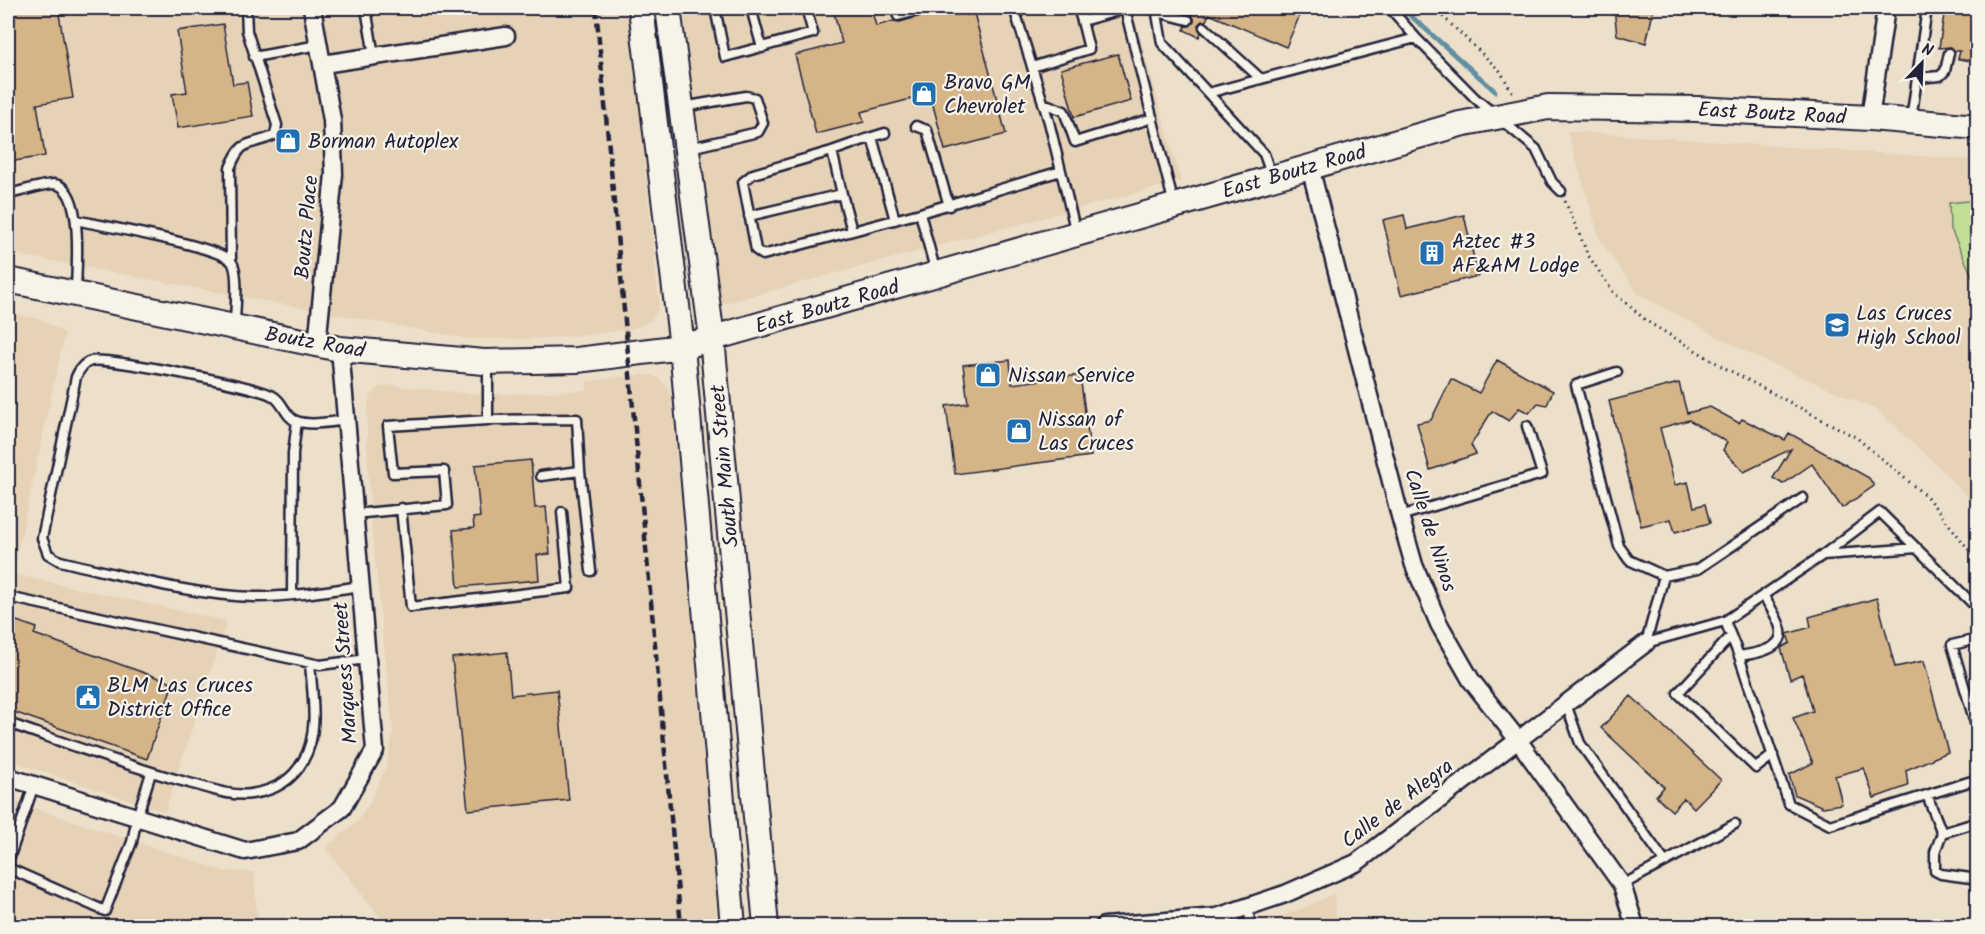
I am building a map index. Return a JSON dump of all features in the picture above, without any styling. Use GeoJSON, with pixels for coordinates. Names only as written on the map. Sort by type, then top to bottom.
{"type":"FeatureCollection","features":[{"type":"Feature","properties":{"kind":"main road","name":"South Main Street"},"geometry":{"type":"LineString","coordinates":[[641,8],[682,346],[733,927]]}},
{"type":"Feature","properties":{"kind":"main road","name":"South Main Street"},"geometry":{"type":"LineString","coordinates":[[668,8],[712,338],[766,927]]}},
{"type":"Feature","properties":{"kind":"main road","name":"East Boutz Road"},"geometry":{"type":"LineString","coordinates":[[628,354],[682,346],[712,338],[1460,124],[1548,107],[1697,109],[1870,118],[1977,127]]}},
{"type":"Feature","properties":{"kind":"main road","name":"Boutz Road"},"geometry":{"type":"LineString","coordinates":[[8,280],[329,347],[488,362],[577,360],[628,354]]}},
{"type":"Feature","properties":{"kind":"street","name":"Boutz Place"},"geometry":{"type":"LineString","coordinates":[[312,8],[332,120],[334,174],[329,347]]}},
{"type":"Feature","properties":{"kind":"street"},"geometry":{"type":"LineString","coordinates":[[1870,118],[1886,8]]}},
{"type":"Feature","properties":{"kind":"street"},"geometry":{"type":"LineString","coordinates":[[323,64],[506,36]]}},
{"type":"Feature","properties":{"kind":"street","name":"Calle de Ninos"},"geometry":{"type":"LineString","coordinates":[[1310,167],[1400,516],[1414,565],[1438,624],[1471,680],[1518,740],[1622,885],[1635,927]]}},
{"type":"Feature","properties":{"kind":"street","name":"Marquess Street"},"geometry":{"type":"LineString","coordinates":[[8,777],[245,851],[298,841],[342,808],[375,750],[346,420],[329,347]]}},
{"type":"Feature","properties":{"kind":"street","name":"Calle de Alegra"},"geometry":{"type":"LineString","coordinates":[[1106,926],[1217,917],[1285,894],[1356,863],[1646,643]]}},
{"type":"Feature","properties":{"kind":"lane"},"geometry":{"type":"LineString","coordinates":[[235,327],[236,269],[231,260],[230,168],[242,146],[275,135],[278,125],[254,57],[247,31],[246,8]]}},
{"type":"Feature","properties":{"kind":"lane"},"geometry":{"type":"LineString","coordinates":[[366,8],[374,56]]}},
{"type":"Feature","properties":{"kind":"lane"},"geometry":{"type":"LineString","coordinates":[[715,8],[724,57],[813,33],[806,8]]}},
{"type":"Feature","properties":{"kind":"lane"},"geometry":{"type":"LineString","coordinates":[[751,8],[762,48]]}},
{"type":"Feature","properties":{"kind":"lane"},"geometry":{"type":"LineString","coordinates":[[895,8],[898,16],[929,8]]}},
{"type":"Feature","properties":{"kind":"lane"},"geometry":{"type":"LineString","coordinates":[[1014,8],[1043,103],[1076,234]]}},
{"type":"Feature","properties":{"kind":"lane"},"geometry":{"type":"LineString","coordinates":[[1032,68],[1089,49],[1078,8]]}},
{"type":"Feature","properties":{"kind":"lane"},"geometry":{"type":"LineString","coordinates":[[1390,8],[1475,98],[1536,149],[1552,182],[1561,191]]}},
{"type":"Feature","properties":{"kind":"lane"},"geometry":{"type":"LineString","coordinates":[[1911,122],[1927,8]]}},
{"type":"Feature","properties":{"kind":"lane"},"geometry":{"type":"LineString","coordinates":[[1082,21],[1125,9],[1174,206]]}},
{"type":"Feature","properties":{"kind":"lane"},"geometry":{"type":"LineString","coordinates":[[1188,20],[1156,10],[1162,43],[1264,154],[1273,178]]}},
{"type":"Feature","properties":{"kind":"lane"},"geometry":{"type":"LineString","coordinates":[[1204,27],[1261,79]]}},
{"type":"Feature","properties":{"kind":"lane"},"geometry":{"type":"LineString","coordinates":[[1208,93],[1416,38]]}},
{"type":"Feature","properties":{"kind":"lane"},"geometry":{"type":"LineString","coordinates":[[254,57],[318,45]]}},
{"type":"Feature","properties":{"kind":"lane"},"geometry":{"type":"LineString","coordinates":[[1917,78],[1940,76],[1945,70],[1949,53]]}},
{"type":"Feature","properties":{"kind":"lane"},"geometry":{"type":"LineString","coordinates":[[682,107],[746,96],[755,98],[763,123],[758,132],[687,149]]}},
{"type":"Feature","properties":{"kind":"lane"},"geometry":{"type":"LineString","coordinates":[[1043,103],[1064,111],[1075,142],[1153,118]]}},
{"type":"Feature","properties":{"kind":"lane"},"geometry":{"type":"LineString","coordinates":[[916,126],[927,130],[949,206]]}},
{"type":"Feature","properties":{"kind":"lane"},"geometry":{"type":"LineString","coordinates":[[885,133],[753,174],[743,182],[756,250],[763,255],[949,206],[1061,171]]}},
{"type":"Feature","properties":{"kind":"lane"},"geometry":{"type":"LineString","coordinates":[[872,136],[895,220]]}},
{"type":"Feature","properties":{"kind":"lane"},"geometry":{"type":"LineString","coordinates":[[832,151],[852,231]]}},
{"type":"Feature","properties":{"kind":"lane"},"geometry":{"type":"LineString","coordinates":[[8,194],[54,184],[64,189],[70,196],[76,220],[76,294]]}},
{"type":"Feature","properties":{"kind":"lane"},"geometry":{"type":"LineString","coordinates":[[749,216],[842,194]]}},
{"type":"Feature","properties":{"kind":"lane"},"geometry":{"type":"LineString","coordinates":[[920,213],[936,274]]}},
{"type":"Feature","properties":{"kind":"lane"},"geometry":{"type":"LineString","coordinates":[[76,220],[190,245],[231,260]]}},
{"type":"Feature","properties":{"kind":"lane"},"geometry":{"type":"LineString","coordinates":[[346,420],[297,422],[291,419],[280,401],[271,395],[113,361],[90,361],[80,369],[76,377],[42,538],[48,554],[60,561],[206,592],[255,597],[292,595],[361,586]]}},
{"type":"Feature","properties":{"kind":"lane"},"geometry":{"type":"LineString","coordinates":[[488,362],[488,420]]}},
{"type":"Feature","properties":{"kind":"lane"},"geometry":{"type":"LineString","coordinates":[[1617,372],[1576,385],[1619,546],[1629,560],[1664,576],[1698,569],[1803,498]]}},
{"type":"Feature","properties":{"kind":"lane"},"geometry":{"type":"LineString","coordinates":[[354,514],[447,505],[444,471],[393,473],[388,426],[488,420],[577,419],[591,571]]}},
{"type":"Feature","properties":{"kind":"lane"},"geometry":{"type":"LineString","coordinates":[[292,595],[292,464],[297,422]]}},
{"type":"Feature","properties":{"kind":"lane"},"geometry":{"type":"LineString","coordinates":[[1400,516],[1542,474],[1527,426]]}},
{"type":"Feature","properties":{"kind":"lane"},"geometry":{"type":"LineString","coordinates":[[541,476],[580,471]]}},
{"type":"Feature","properties":{"kind":"lane"},"geometry":{"type":"LineString","coordinates":[[401,508],[411,607],[569,588],[562,512]]}},
{"type":"Feature","properties":{"kind":"lane"},"geometry":{"type":"LineString","coordinates":[[1646,643],[1725,621],[1823,555],[1880,512],[1977,609]]}},
{"type":"Feature","properties":{"kind":"lane"},"geometry":{"type":"LineString","coordinates":[[1823,555],[1917,548]]}},
{"type":"Feature","properties":{"kind":"lane"},"geometry":{"type":"LineString","coordinates":[[1646,643],[1664,576]]}},
{"type":"Feature","properties":{"kind":"lane"},"geometry":{"type":"LineString","coordinates":[[1739,656],[1768,650],[1779,640],[1782,629],[1764,596]]}},
{"type":"Feature","properties":{"kind":"lane"},"geometry":{"type":"LineString","coordinates":[[8,597],[320,665],[367,659]]}},
{"type":"Feature","properties":{"kind":"lane"},"geometry":{"type":"LineString","coordinates":[[1725,621],[1789,804],[1830,825],[1977,779]]}},
{"type":"Feature","properties":{"kind":"lane"},"geometry":{"type":"LineString","coordinates":[[1731,636],[1678,693],[1756,768],[1773,755]]}},
{"type":"Feature","properties":{"kind":"lane"},"geometry":{"type":"LineString","coordinates":[[1977,639],[1952,645],[1977,733]]}},
{"type":"Feature","properties":{"kind":"lane"},"geometry":{"type":"LineString","coordinates":[[8,723],[151,773],[230,794],[251,794],[277,787],[292,777],[304,761],[312,738],[313,707],[310,663]]}},
{"type":"Feature","properties":{"kind":"lane"},"geometry":{"type":"LineString","coordinates":[[1566,704],[1580,743],[1665,862]]}},
{"type":"Feature","properties":{"kind":"lane"},"geometry":{"type":"LineString","coordinates":[[8,868],[105,911],[132,842],[137,817],[151,773]]}},
{"type":"Feature","properties":{"kind":"lane"},"geometry":{"type":"LineString","coordinates":[[8,862],[34,785]]}},
{"type":"Feature","properties":{"kind":"lane"},"geometry":{"type":"LineString","coordinates":[[1927,795],[1942,833],[1935,852],[1935,871],[1941,874],[1977,879]]}},
{"type":"Feature","properties":{"kind":"lane"},"geometry":{"type":"LineString","coordinates":[[1942,833],[1977,822]]}},
{"type":"Feature","properties":{"kind":"lane"},"geometry":{"type":"LineString","coordinates":[[1622,885],[1735,824]]}},
{"type":"Feature","properties":{"kind":"lane"},"geometry":{"type":"LineString","coordinates":[[1249,906],[1250,927]]}},
{"type":"Feature","properties":{"kind":"path"},"geometry":{"type":"LineString","coordinates":[[1434,8],[1500,71],[1525,112]]}},
{"type":"Feature","properties":{"kind":"path"},"geometry":{"type":"LineString","coordinates":[[1561,191],[1588,255],[1613,292],[1648,322],[1725,368],[1857,438],[1927,497],[1977,561]]}},
{"type":"Feature","properties":{"kind":"shaded area","name":"Borman Autoplex"},"geometry":{"type":"Polygon","coordinates":[[[8,8],[629,8],[659,301],[658,310],[652,319],[641,326],[630,329],[588,335],[529,339],[468,339],[8,253],[8,8]]]}},
{"type":"Feature","properties":{"kind":"shaded area","name":"Bravo GM Chevrolet"},"geometry":{"type":"Polygon","coordinates":[[[683,8],[1132,8],[1181,181],[711,307],[683,8]]]}},
{"type":"Feature","properties":{"kind":"shaded area","name":"Las Cruces High School"},"geometry":{"type":"Polygon","coordinates":[[[1567,131],[1977,160],[1977,508],[1943,471],[1877,410],[1756,357],[1638,294],[1600,240],[1567,131]]]}},
{"type":"Feature","properties":{"kind":"shaded area"},"geometry":{"type":"Polygon","coordinates":[[[8,313],[40,319],[65,333],[13,574],[227,621],[165,812],[8,760],[8,313]]]}},
{"type":"Feature","properties":{"kind":"shaded area"},"geometry":{"type":"Polygon","coordinates":[[[652,375],[660,379],[669,389],[672,401],[718,926],[387,926],[325,848],[357,822],[371,800],[387,764],[393,732],[371,524],[367,441],[367,411],[370,397],[379,387],[391,385],[463,393],[506,394],[587,390],[587,381],[652,375]]]}},
{"type":"Feature","properties":{"kind":"shaded area"},"geometry":{"type":"Polygon","coordinates":[[[8,799],[224,871],[254,872],[258,926],[8,926],[8,799]]]}},
{"type":"Feature","properties":{"kind":"shaded area"},"geometry":{"type":"Polygon","coordinates":[[[1334,893],[1337,926],[1247,926],[1266,922],[1311,905],[1334,893]]]}},
{"type":"Feature","properties":{"kind":"green space"},"geometry":{"type":"Polygon","coordinates":[[[1978,200],[1977,287],[1950,227],[1949,203],[1978,200]]]}},
{"type":"Feature","properties":{"kind":"building"},"geometry":{"type":"Polygon","coordinates":[[[58,8],[73,98],[37,104],[45,156],[8,162],[8,9],[58,8]]]}},
{"type":"Feature","properties":{"kind":"building"},"geometry":{"type":"Polygon","coordinates":[[[857,8],[871,8],[876,26],[894,21],[900,22],[948,8],[964,8],[967,15],[974,13],[1006,134],[945,150],[930,94],[861,112],[864,122],[816,134],[795,55],[842,43],[834,13],[857,8]]]}},
{"type":"Feature","properties":{"kind":"building"},"geometry":{"type":"Polygon","coordinates":[[[1193,8],[1303,8],[1286,47],[1209,14],[1206,21],[1198,25],[1201,33],[1199,37],[1184,30],[1186,26],[1194,22],[1191,14],[1193,8]]]}},
{"type":"Feature","properties":{"kind":"building"},"geometry":{"type":"Polygon","coordinates":[[[1614,8],[1654,8],[1646,43],[1617,35],[1614,8]]]}},
{"type":"Feature","properties":{"kind":"building"},"geometry":{"type":"Polygon","coordinates":[[[1945,8],[1977,8],[1977,62],[1958,59],[1960,51],[1955,51],[1951,47],[1939,48],[1945,8]]]}},
{"type":"Feature","properties":{"kind":"building"},"geometry":{"type":"Polygon","coordinates":[[[223,24],[233,84],[247,82],[253,116],[178,128],[172,94],[187,92],[177,31],[223,24]]]}},
{"type":"Feature","properties":{"kind":"building"},"geometry":{"type":"Polygon","coordinates":[[[1118,54],[1131,101],[1074,117],[1061,69],[1118,54]]]}},
{"type":"Feature","properties":{"kind":"building","name":"Aztec #3 AF&AM Lodge"},"geometry":{"type":"Polygon","coordinates":[[[1404,215],[1407,229],[1464,215],[1478,276],[1401,295],[1383,220],[1404,215]]]}},
{"type":"Feature","properties":{"kind":"building","name":"Nissan of Las Cruces"},"geometry":{"type":"Polygon","coordinates":[[[1010,360],[1012,384],[1080,375],[1091,456],[955,474],[946,406],[968,403],[963,365],[1010,360]]]}},
{"type":"Feature","properties":{"kind":"building"},"geometry":{"type":"Polygon","coordinates":[[[1497,360],[1553,391],[1547,405],[1538,403],[1529,413],[1519,408],[1509,421],[1492,411],[1471,445],[1476,454],[1430,470],[1417,423],[1431,420],[1451,379],[1479,393],[1497,360]]]}},
{"type":"Feature","properties":{"kind":"building"},"geometry":{"type":"Polygon","coordinates":[[[1679,383],[1687,413],[1710,407],[1739,423],[1742,419],[1785,440],[1789,433],[1869,478],[1874,486],[1842,508],[1812,464],[1783,484],[1773,478],[1791,449],[1744,472],[1723,450],[1727,442],[1689,420],[1660,428],[1675,485],[1688,482],[1694,507],[1705,504],[1710,523],[1675,532],[1671,519],[1641,526],[1609,401],[1679,383]]]}},
{"type":"Feature","properties":{"kind":"building"},"geometry":{"type":"Polygon","coordinates":[[[531,460],[535,508],[546,507],[550,554],[537,555],[539,580],[458,587],[453,530],[474,528],[473,518],[480,517],[475,465],[531,460]]]}},
{"type":"Feature","properties":{"kind":"building"},"geometry":{"type":"Polygon","coordinates":[[[1877,598],[1895,667],[1924,661],[1948,752],[1906,770],[1908,786],[1874,798],[1864,768],[1835,776],[1842,804],[1823,807],[1795,795],[1789,775],[1813,763],[1793,718],[1813,711],[1802,674],[1790,679],[1781,648],[1790,643],[1787,634],[1811,627],[1809,617],[1877,598]]]}},
{"type":"Feature","properties":{"kind":"building","name":"BLM Las Cruces District Office"},"geometry":{"type":"Polygon","coordinates":[[[8,618],[37,628],[34,634],[173,683],[147,759],[8,710],[8,618]]]}},
{"type":"Feature","properties":{"kind":"building"},"geometry":{"type":"Polygon","coordinates":[[[507,652],[511,695],[557,690],[569,800],[468,810],[452,658],[507,652]]]}},
{"type":"Feature","properties":{"kind":"building"},"geometry":{"type":"Polygon","coordinates":[[[1631,696],[1721,780],[1694,808],[1684,798],[1672,811],[1656,796],[1664,787],[1601,728],[1631,696]]]}},
{"type":"Feature","properties":{"kind":"waterway"},"geometry":{"type":"LineString","coordinates":[[1402,8],[1495,91]]}},
{"type":"Feature","properties":{"kind":"railway"},"geometry":{"type":"LineString","coordinates":[[596,8],[681,926]]}},
{"type":"Feature","properties":{"kind":"place","name":"Bravo GM Chevrolet"},"geometry":{"type":"Point","coordinates":[924,94]}},
{"type":"Feature","properties":{"kind":"place","name":"Borman Autoplex"},"geometry":{"type":"Point","coordinates":[288,141]}},
{"type":"Feature","properties":{"kind":"place","name":"Aztec #3 AF&AM Lodge"},"geometry":{"type":"Point","coordinates":[1432,253]}},
{"type":"Feature","properties":{"kind":"place","name":"Las Cruces High School"},"geometry":{"type":"Point","coordinates":[1837,325]}},
{"type":"Feature","properties":{"kind":"place","name":"Nissan Service"},"geometry":{"type":"Point","coordinates":[988,375]}},
{"type":"Feature","properties":{"kind":"place","name":"Nissan of Las Cruces"},"geometry":{"type":"Point","coordinates":[1019,431]}},
{"type":"Feature","properties":{"kind":"place","name":"BLM Las Cruces District Office"},"geometry":{"type":"Point","coordinates":[88,697]}}]}
